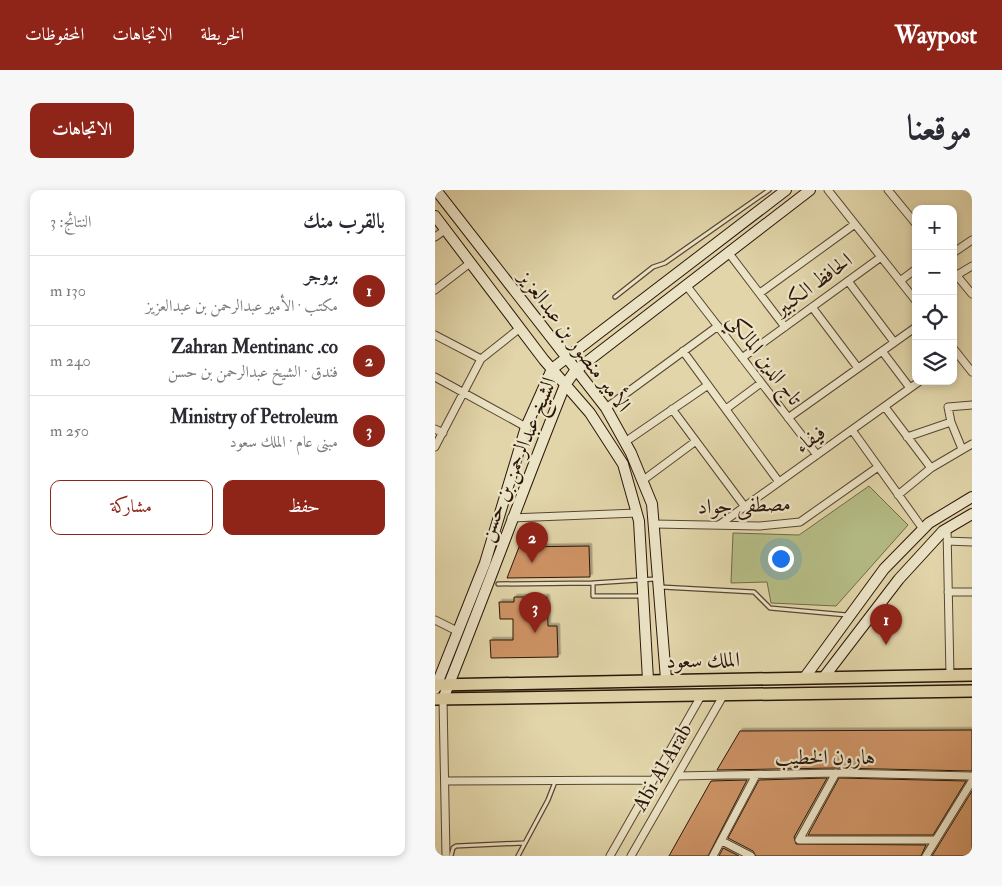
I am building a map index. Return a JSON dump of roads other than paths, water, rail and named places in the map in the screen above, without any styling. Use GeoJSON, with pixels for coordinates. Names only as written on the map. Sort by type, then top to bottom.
{"type":"FeatureCollection","features":[{"type":"Feature","properties":{"kind":"main road","name":"الملك سعود"},"geometry":{"type":"LineString","coordinates":[[439,686],[666,679],[972,675]]}},
{"type":"Feature","properties":{"kind":"main road","name":"الملك سعود"},"geometry":{"type":"LineString","coordinates":[[439,699],[972,692]]}},
{"type":"Feature","properties":{"kind":"street","name":"الأمير منصور بن عبدالعزيز"},"geometry":{"type":"LineString","coordinates":[[436,190],[575,371],[606,408],[625,442],[652,504],[666,679]]}},
{"type":"Feature","properties":{"kind":"street","name":"الشيخ عبدالرحمن بن حسن"},"geometry":{"type":"LineString","coordinates":[[439,686],[488,586],[511,518],[565,385],[575,371],[810,190]]}},
{"type":"Feature","properties":{"kind":"street"},"geometry":{"type":"LineString","coordinates":[[828,190],[912,296]]}},
{"type":"Feature","properties":{"kind":"street"},"geometry":{"type":"LineString","coordinates":[[892,191],[912,218]]}},
{"type":"Feature","properties":{"kind":"street","name":"الشيخ عبدالرحمن بن حسن"},"geometry":{"type":"LineString","coordinates":[[439,699],[439,686],[457,631],[485,562],[526,427],[552,369],[755,214],[780,192]]}},
{"type":"Feature","properties":{"kind":"street"},"geometry":{"type":"LineString","coordinates":[[755,214],[764,225]]}},
{"type":"Feature","properties":{"kind":"street","name":"الأمير منصور بن عبدالعزيز"},"geometry":{"type":"LineString","coordinates":[[435,216],[552,369],[590,413],[623,464],[637,513],[648,680]]}},
{"type":"Feature","properties":{"kind":"street"},"geometry":{"type":"LineString","coordinates":[[759,293],[855,224]]}},
{"type":"Feature","properties":{"kind":"street"},"geometry":{"type":"LineString","coordinates":[[435,237],[445,230]]}},
{"type":"Feature","properties":{"kind":"street"},"geometry":{"type":"LineString","coordinates":[[957,250],[972,240]]}},
{"type":"Feature","properties":{"kind":"street"},"geometry":{"type":"LineString","coordinates":[[728,252],[785,327]]}},
{"type":"Feature","properties":{"kind":"street","name":"الحافظ الكبير"},"geometry":{"type":"LineString","coordinates":[[742,358],[881,256]]}},
{"type":"Feature","properties":{"kind":"street"},"geometry":{"type":"LineString","coordinates":[[435,290],[470,263]]}},
{"type":"Feature","properties":{"kind":"street"},"geometry":{"type":"LineString","coordinates":[[957,272],[972,266]]}},
{"type":"Feature","properties":{"kind":"street"},"geometry":{"type":"LineString","coordinates":[[900,281],[912,272]]}},
{"type":"Feature","properties":{"kind":"street"},"geometry":{"type":"LineString","coordinates":[[957,275],[972,294]]}},
{"type":"Feature","properties":{"kind":"street"},"geometry":{"type":"LineString","coordinates":[[848,281],[894,342]]}},
{"type":"Feature","properties":{"kind":"street","name":"تاج الدين المالكي"},"geometry":{"type":"LineString","coordinates":[[686,285],[817,456]]}},
{"type":"Feature","properties":{"kind":"street"},"geometry":{"type":"LineString","coordinates":[[812,307],[858,368]]}},
{"type":"Feature","properties":{"kind":"street"},"geometry":{"type":"LineString","coordinates":[[606,408],[718,326]]}},
{"type":"Feature","properties":{"kind":"street"},"geometry":{"type":"LineString","coordinates":[[435,447],[481,359],[520,328]]}},
{"type":"Feature","properties":{"kind":"street"},"geometry":{"type":"LineString","coordinates":[[788,418],[912,329]]}},
{"type":"Feature","properties":{"kind":"street"},"geometry":{"type":"LineString","coordinates":[[435,335],[481,359]]}},
{"type":"Feature","properties":{"kind":"street"},"geometry":{"type":"LineString","coordinates":[[683,351],[779,482]]}},
{"type":"Feature","properties":{"kind":"street"},"geometry":{"type":"LineString","coordinates":[[882,351],[910,388]]}},
{"type":"Feature","properties":{"kind":"street"},"geometry":{"type":"LineString","coordinates":[[957,355],[972,372]]}},
{"type":"Feature","properties":{"kind":"street"},"geometry":{"type":"LineString","coordinates":[[435,377],[526,427]]}},
{"type":"Feature","properties":{"kind":"street"},"geometry":{"type":"LineString","coordinates":[[726,409],[761,383]]}},
{"type":"Feature","properties":{"kind":"street"},"geometry":{"type":"LineString","coordinates":[[625,442],[708,385]]}},
{"type":"Feature","properties":{"kind":"street","name":"فيفاء"},"geometry":{"type":"LineString","coordinates":[[719,525],[914,385]]}},
{"type":"Feature","properties":{"kind":"street"},"geometry":{"type":"LineString","coordinates":[[962,450],[951,422],[948,407],[972,405]]}},
{"type":"Feature","properties":{"kind":"street"},"geometry":{"type":"LineString","coordinates":[[885,407],[931,468]]}},
{"type":"Feature","properties":{"kind":"street"},"geometry":{"type":"LineString","coordinates":[[672,410],[745,506]]}},
{"type":"Feature","properties":{"kind":"street"},"geometry":{"type":"LineString","coordinates":[[907,437],[951,422]]}},
{"type":"Feature","properties":{"kind":"street"},"geometry":{"type":"LineString","coordinates":[[435,429],[443,433]]}},
{"type":"Feature","properties":{"kind":"street"},"geometry":{"type":"LineString","coordinates":[[852,430],[923,529]]}},
{"type":"Feature","properties":{"kind":"street"},"geometry":{"type":"LineString","coordinates":[[642,480],[696,441]]}},
{"type":"Feature","properties":{"kind":"street"},"geometry":{"type":"LineString","coordinates":[[898,495],[931,468],[972,444]]}},
{"type":"Feature","properties":{"kind":"street","name":"مصطفى جواد"},"geometry":{"type":"LineString","coordinates":[[654,524],[760,526],[800,522],[878,467]]}},
{"type":"Feature","properties":{"kind":"street"},"geometry":{"type":"LineString","coordinates":[[805,677],[829,647],[884,569],[929,523],[972,497]]}},
{"type":"Feature","properties":{"kind":"street"},"geometry":{"type":"LineString","coordinates":[[511,518],[637,513]]}},
{"type":"Feature","properties":{"kind":"street"},"geometry":{"type":"LineString","coordinates":[[824,677],[899,579],[947,529],[972,514]]}},
{"type":"Feature","properties":{"kind":"street"},"geometry":{"type":"LineString","coordinates":[[947,529],[950,676]]}},
{"type":"Feature","properties":{"kind":"street"},"geometry":{"type":"LineString","coordinates":[[947,542],[972,542]]}},
{"type":"Feature","properties":{"kind":"street"},"geometry":{"type":"LineString","coordinates":[[948,592],[972,592]]}},
{"type":"Feature","properties":{"kind":"street"},"geometry":{"type":"LineString","coordinates":[[435,620],[457,631]]}},
{"type":"Feature","properties":{"kind":"street"},"geometry":{"type":"LineString","coordinates":[[829,647],[831,654],[837,656],[841,654]]}},
{"type":"Feature","properties":{"kind":"street"},"geometry":{"type":"LineString","coordinates":[[610,856],[701,696]]}},
{"type":"Feature","properties":{"kind":"street","name":"Abi Al Arab"},"geometry":{"type":"LineString","coordinates":[[631,856],[723,696]]}},
{"type":"Feature","properties":{"kind":"street"},"geometry":{"type":"LineString","coordinates":[[439,699],[445,781],[446,856]]}},
{"type":"Feature","properties":{"kind":"street"},"geometry":{"type":"LineString","coordinates":[[836,773],[799,840],[935,840]]}},
{"type":"Feature","properties":{"kind":"street","name":"هارون الخطيب"},"geometry":{"type":"LineString","coordinates":[[677,776],[836,773],[972,776]]}},
{"type":"Feature","properties":{"kind":"street"},"geometry":{"type":"LineString","coordinates":[[713,856],[756,775]]}},
{"type":"Feature","properties":{"kind":"street"},"geometry":{"type":"LineString","coordinates":[[445,781],[555,782],[653,780]]}},
{"type":"Feature","properties":{"kind":"street"},"geometry":{"type":"LineString","coordinates":[[926,856],[972,781]]}},
{"type":"Feature","properties":{"kind":"street"},"geometry":{"type":"LineString","coordinates":[[722,841],[751,856]]}},
{"type":"Feature","properties":{"kind":"lane"},"geometry":{"type":"LineString","coordinates":[[615,297],[653,267],[665,263],[769,190]]}},
{"type":"Feature","properties":{"kind":"lane"},"geometry":{"type":"LineString","coordinates":[[498,584],[593,583],[642,580],[755,592],[770,608],[851,616]]}},
{"type":"Feature","properties":{"kind":"lane"},"geometry":{"type":"LineString","coordinates":[[593,583],[593,596],[643,596]]}},
{"type":"Feature","properties":{"kind":"lane"},"geometry":{"type":"LineString","coordinates":[[518,856],[548,800],[555,782]]}},
{"type":"Feature","properties":{"kind":"lane"},"geometry":{"type":"LineString","coordinates":[[451,856],[453,848],[456,846],[524,843]]}},
{"type":"Feature","properties":{"kind":"place","name":"Zahran Mentinanc .co"},"geometry":{"type":"Point","coordinates":[532,563]}},
{"type":"Feature","properties":{"kind":"place","name":"Ministry of Petroleum"},"geometry":{"type":"Point","coordinates":[535,633]}},
{"type":"Feature","properties":{"kind":"place","name":"بروجر"},"geometry":{"type":"Point","coordinates":[886,645]}}]}
